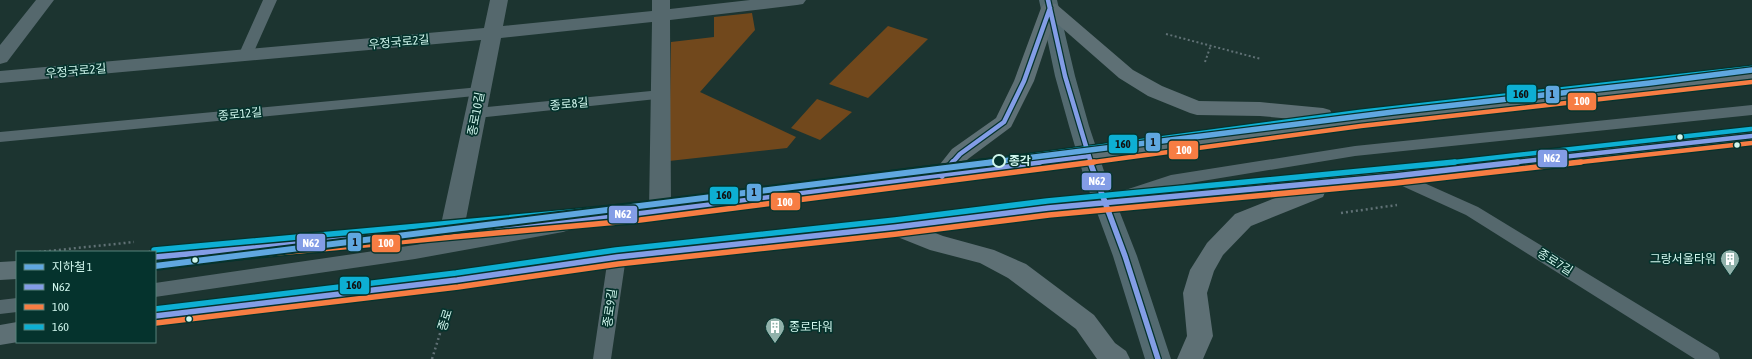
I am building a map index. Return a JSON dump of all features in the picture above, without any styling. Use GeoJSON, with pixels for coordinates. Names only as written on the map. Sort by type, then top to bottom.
{"type":"FeatureCollection","features":[{"type":"Feature","properties":{"kind":"main road"},"geometry":{"type":"LineString","coordinates":[[1049,4],[1126,74],[1155,91],[1197,108],[1260,109],[1360,118]]}},
{"type":"Feature","properties":{"kind":"main road"},"geometry":{"type":"LineString","coordinates":[[1049,4],[1065,76],[1089,156],[1125,256],[1158,359]]}},
{"type":"Feature","properties":{"kind":"main road"},"geometry":{"type":"LineString","coordinates":[[942,176],[960,154],[1004,122],[1024,81],[1049,4]]}},
{"type":"Feature","properties":{"kind":"main road"},"geometry":{"type":"LineString","coordinates":[[156,256],[650,211],[942,176],[1360,118],[1752,75]]}},
{"type":"Feature","properties":{"kind":"main road"},"geometry":{"type":"LineString","coordinates":[[156,316],[457,280],[617,257],[896,227],[1048,208],[1395,176],[1752,136]]}},
{"type":"Feature","properties":{"kind":"main road"},"geometry":{"type":"LineString","coordinates":[[1190,359],[1200,336],[1195,293],[1202,270],[1215,249],[1243,220],[1336,182]]}},
{"type":"Feature","properties":{"kind":"main road"},"geometry":{"type":"LineString","coordinates":[[896,227],[938,244],[986,256],[1017,271],[1085,322],[1106,351],[1117,359]]}},
{"type":"Feature","properties":{"kind":"main road"},"geometry":{"type":"LineString","coordinates":[[0,271],[16,270]]}},
{"type":"Feature","properties":{"kind":"main road"},"geometry":{"type":"LineString","coordinates":[[0,333],[16,332]]}},
{"type":"Feature","properties":{"kind":"street"},"geometry":{"type":"LineString","coordinates":[[0,58],[45,0]]}},
{"type":"Feature","properties":{"kind":"street","name":"종로10길"},"geometry":{"type":"LineString","coordinates":[[452,229],[499,0]]}},
{"type":"Feature","properties":{"kind":"street","name":"우정국로2길"},"geometry":{"type":"LineString","coordinates":[[0,78],[492,34],[662,8],[797,0]]}},
{"type":"Feature","properties":{"kind":"street"},"geometry":{"type":"LineString","coordinates":[[650,211],[661,95],[662,8]]}},
{"type":"Feature","properties":{"kind":"lane"},"geometry":{"type":"LineString","coordinates":[[245,56],[270,0]]}},
{"type":"Feature","properties":{"kind":"lane"},"geometry":{"type":"LineString","coordinates":[[1723,79],[1752,80]]}},
{"type":"Feature","properties":{"kind":"lane","name":"종로12길"},"geometry":{"type":"LineString","coordinates":[[0,137],[480,92]]}},
{"type":"Feature","properties":{"kind":"lane","name":"종로8길"},"geometry":{"type":"LineString","coordinates":[[476,113],[661,95]]}},
{"type":"Feature","properties":{"kind":"lane"},"geometry":{"type":"LineString","coordinates":[[1106,203],[1171,181],[1355,150],[1752,110]]}},
{"type":"Feature","properties":{"kind":"lane","name":"종로7길"},"geometry":{"type":"LineString","coordinates":[[1395,176],[1472,211],[1710,359]]}},
{"type":"Feature","properties":{"kind":"lane"},"geometry":{"type":"LineString","coordinates":[[156,290],[415,252],[650,211]]}},
{"type":"Feature","properties":{"kind":"lane","name":"종로9길"},"geometry":{"type":"LineString","coordinates":[[602,359],[617,257]]}},
{"type":"Feature","properties":{"kind":"lane"},"geometry":{"type":"LineString","coordinates":[[0,307],[16,305]]}},
{"type":"Feature","properties":{"kind":"path"},"geometry":{"type":"LineString","coordinates":[[1166,34],[1261,59]]}},
{"type":"Feature","properties":{"kind":"path"},"geometry":{"type":"LineString","coordinates":[[1205,62],[1211,45]]}},
{"type":"Feature","properties":{"kind":"path"},"geometry":{"type":"LineString","coordinates":[[1341,213],[1397,205]]}},
{"type":"Feature","properties":{"kind":"path","name":"종로"},"geometry":{"type":"LineString","coordinates":[[432,359],[457,280]]}},
{"type":"Feature","properties":{"kind":"shaded area"},"geometry":{"type":"Polygon","coordinates":[[[752,13],[755,30],[700,92],[796,137],[787,148],[669,161],[671,42],[714,37],[714,17],[752,13]]]}},
{"type":"Feature","properties":{"kind":"shaded area"},"geometry":{"type":"Polygon","coordinates":[[[888,26],[928,39],[868,98],[829,84],[888,26]]]}},
{"type":"Feature","properties":{"kind":"shaded area"},"geometry":{"type":"Polygon","coordinates":[[[817,99],[852,112],[820,140],[791,128],[817,99]]]}},
{"type":"Feature","properties":{"kind":"metro line","name":"1"},"geometry":{"type":"LineString","coordinates":[[156,266],[600,212],[1393,112],[1752,70]]}},
{"type":"Feature","properties":{"kind":"transit line","name":"N62"},"geometry":{"type":"LineString","coordinates":[[1048,0],[1065,76],[1079,126],[1095,177],[1125,256],[1158,359]]}},
{"type":"Feature","properties":{"kind":"transit line","name":"N62"},"geometry":{"type":"LineString","coordinates":[[942,176],[960,154],[1004,122],[1024,81],[1050,8]]}},
{"type":"Feature","properties":{"kind":"transit line","name":"160"},"geometry":{"type":"LineString","coordinates":[[154,250],[638,206],[1042,155],[1359,112],[1751,68]]}},
{"type":"Feature","properties":{"kind":"transit line","name":"100"},"geometry":{"type":"LineString","coordinates":[[156,264],[640,220],[1044,169],[1361,126],[1752,82]]}},
{"type":"Feature","properties":{"kind":"transit line","name":"160"},"geometry":{"type":"LineString","coordinates":[[156,309],[456,273],[616,250],[895,220],[1047,201],[1394,169],[1751,129]]}},
{"type":"Feature","properties":{"kind":"transit line","name":"N62"},"geometry":{"type":"LineString","coordinates":[[156,316],[457,280],[617,257],[896,227],[1048,208],[1395,176],[1752,136]]}},
{"type":"Feature","properties":{"kind":"transit line","name":"100"},"geometry":{"type":"LineString","coordinates":[[156,323],[458,287],[618,264],[897,234],[1049,215],[1396,183],[1752,143]]}},
{"type":"Feature","properties":{"kind":"transit line","name":"N62"},"geometry":{"type":"LineString","coordinates":[[156,257],[639,213],[1089,156]]}},
{"type":"Feature","properties":{"kind":"place","name":"종각"},"geometry":{"type":"Point","coordinates":[999,161]}},
{"type":"Feature","properties":{"kind":"place","name":"그랑서울타워"},"geometry":{"type":"Point","coordinates":[1730,276]}},
{"type":"Feature","properties":{"kind":"place","name":"종로타워"},"geometry":{"type":"Point","coordinates":[775,344]}}]}
